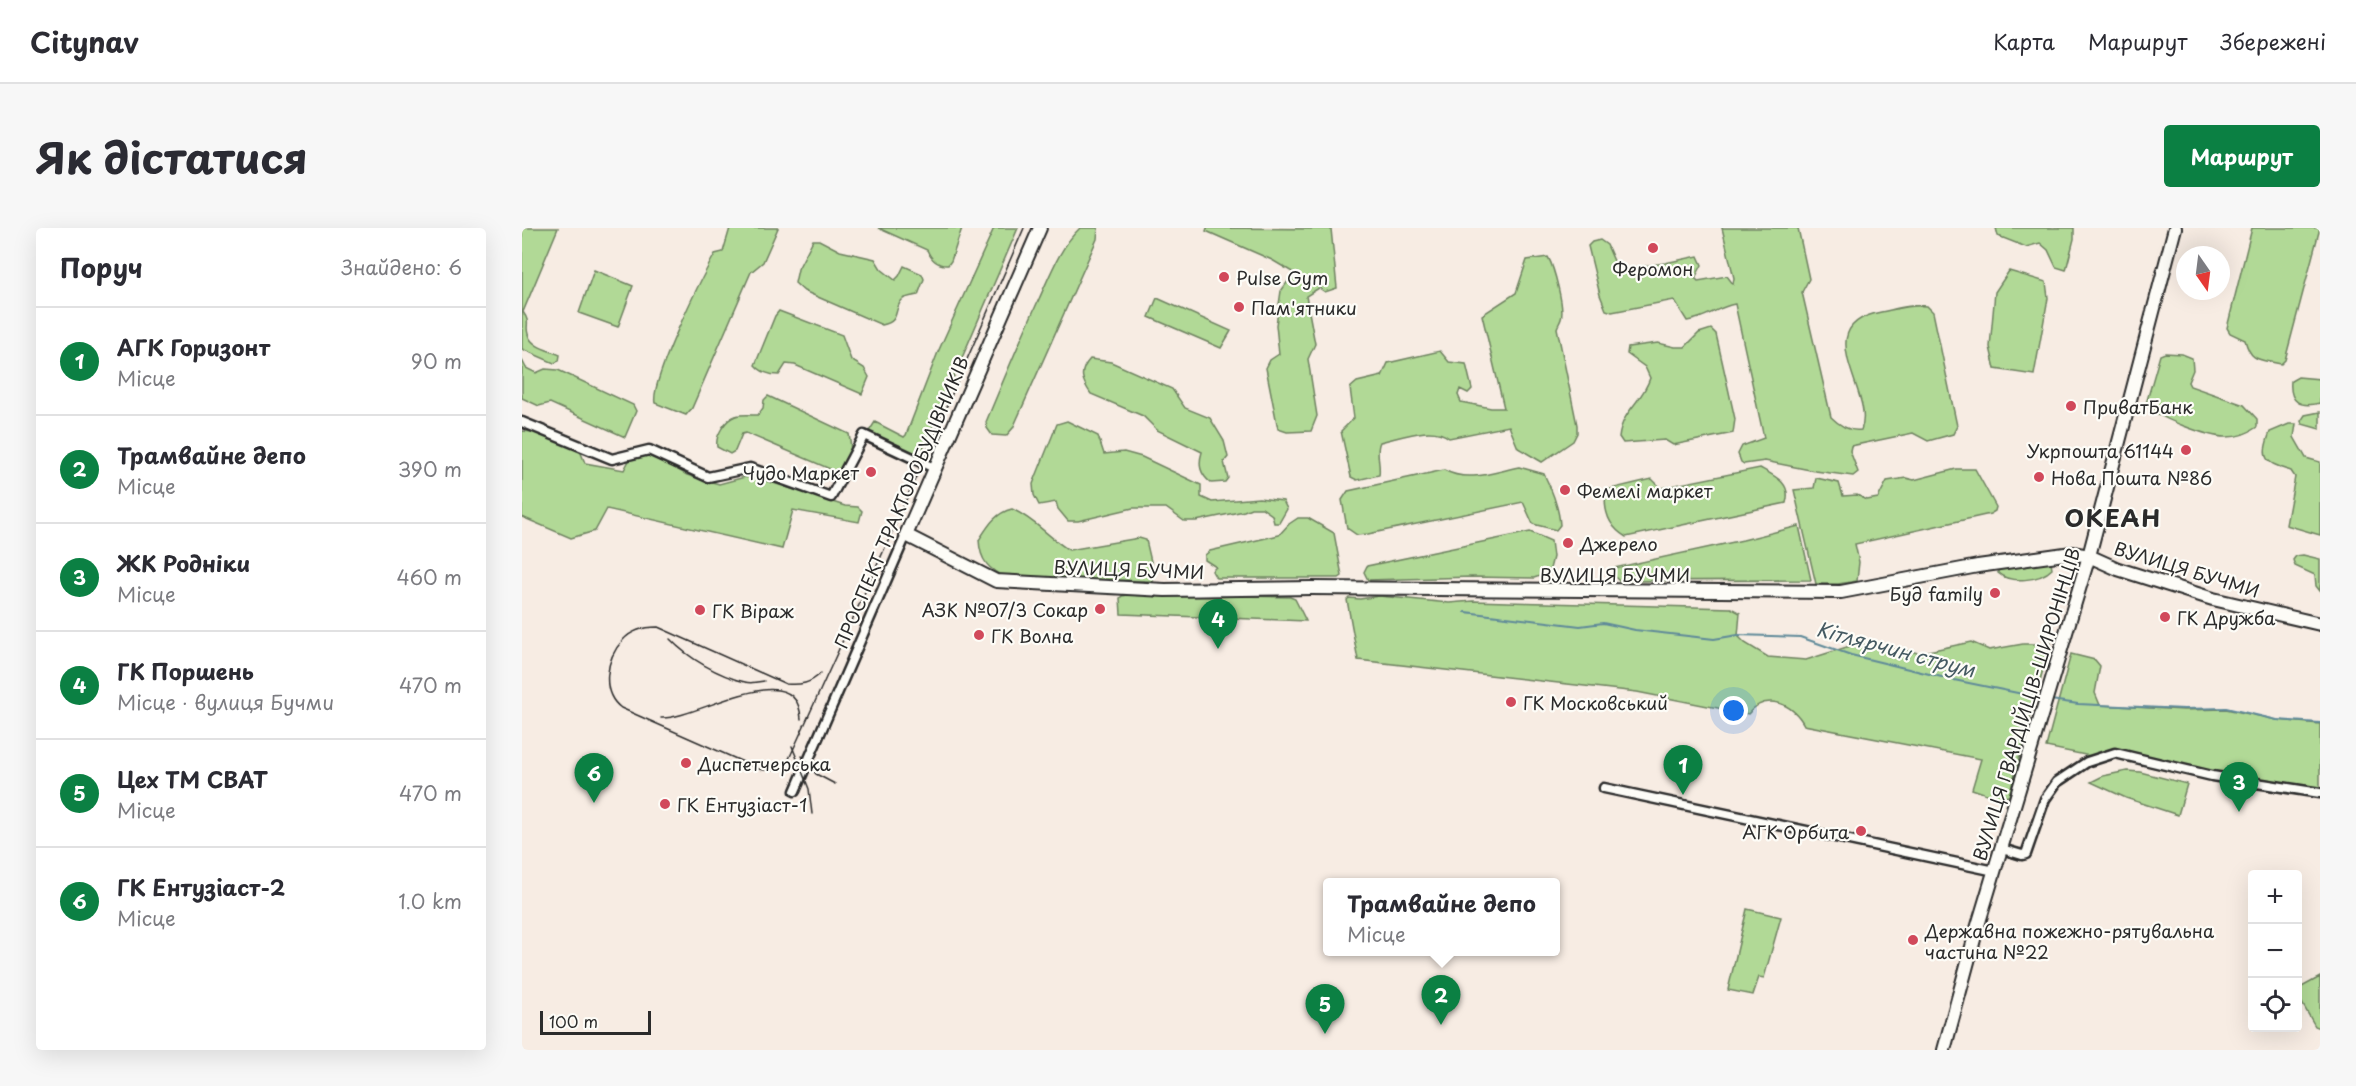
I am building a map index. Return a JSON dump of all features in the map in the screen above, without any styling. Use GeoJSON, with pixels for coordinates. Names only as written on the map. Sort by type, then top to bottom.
{"type":"FeatureCollection","features":[{"type":"Feature","properties":{"kind":"street","name":"ПРОСПЕКТ ТРАКТОРОБУДІВНИКІВ"},"geometry":{"type":"LineString","coordinates":[[795,791],[1040,228]]}},
{"type":"Feature","properties":{"kind":"street","name":"ВУЛИЦЯ ГВАРДІЙЦІВ-ШИРОНІНЦІВ"},"geometry":{"type":"LineString","coordinates":[[1944,1050],[1995,871],[2064,645],[2175,228]]}},
{"type":"Feature","properties":{"kind":"street"},"geometry":{"type":"LineString","coordinates":[[522,422],[612,459],[649,450],[708,477],[750,468],[831,497],[864,435],[934,468]]}},
{"type":"Feature","properties":{"kind":"street","name":"ВУЛИЦЯ БУЧМИ"},"geometry":{"type":"LineString","coordinates":[[906,535],[996,581],[1124,590],[1311,588],[1841,592],[2046,555],[2072,553],[2089,556],[2118,569],[2213,599],[2320,624]]}},
{"type":"Feature","properties":{"kind":"street"},"geometry":{"type":"LineString","coordinates":[[2002,849],[2026,854],[2045,799],[2057,782],[2087,762],[2115,753],[2212,776],[2320,793]]}},
{"type":"Feature","properties":{"kind":"street"},"geometry":{"type":"LineString","coordinates":[[1604,788],[1995,871]]}},
{"type":"Feature","properties":{"kind":"green space"},"geometry":{"type":"Polygon","coordinates":[[[522,228],[558,228],[523,312],[527,319],[528,334],[533,342],[541,348],[560,355],[559,361],[554,363],[522,349],[522,228]]]}},
{"type":"Feature","properties":{"kind":"green space"},"geometry":{"type":"Polygon","coordinates":[[[730,228],[778,228],[763,262],[751,272],[692,408],[686,415],[655,403],[660,374],[699,284],[715,254],[723,252],[730,228]]]}},
{"type":"Feature","properties":{"kind":"green space"},"geometry":{"type":"Polygon","coordinates":[[[878,228],[962,228],[951,261],[948,265],[944,265],[935,261],[927,250],[878,228]]]}},
{"type":"Feature","properties":{"kind":"green space"},"geometry":{"type":"Polygon","coordinates":[[[994,228],[1018,228],[920,455],[915,456],[868,433],[875,422],[904,437],[906,435],[938,352],[994,228]]]}},
{"type":"Feature","properties":{"kind":"green space"},"geometry":{"type":"Polygon","coordinates":[[[1080,228],[1098,228],[1097,239],[1013,428],[1006,436],[992,435],[986,422],[1012,360],[1056,262],[1080,228]]]}},
{"type":"Feature","properties":{"kind":"green space"},"geometry":{"type":"Polygon","coordinates":[[[1207,228],[1331,229],[1337,288],[1325,292],[1319,288],[1306,296],[1315,344],[1308,359],[1317,416],[1311,431],[1287,432],[1278,429],[1266,368],[1270,360],[1279,354],[1276,325],[1281,291],[1294,273],[1272,260],[1206,231],[1207,228]]]}},
{"type":"Feature","properties":{"kind":"green space"},"geometry":{"type":"Polygon","coordinates":[[[1722,228],[1798,228],[1809,279],[1802,292],[1831,417],[1848,429],[1861,430],[1863,415],[1849,363],[1846,346],[1848,331],[1859,320],[1881,312],[1910,306],[1927,306],[1933,312],[1957,426],[1953,434],[1928,441],[1913,433],[1851,446],[1850,451],[1858,472],[1853,476],[1765,461],[1744,464],[1741,462],[1738,454],[1742,446],[1764,438],[1735,304],[1701,318],[1687,321],[1674,300],[1612,312],[1606,310],[1588,246],[1600,240],[1607,245],[1618,270],[1698,256],[1702,265],[1695,278],[1698,281],[1727,276],[1733,284],[1734,278],[1722,228]]]}},
{"type":"Feature","properties":{"kind":"green space"},"geometry":{"type":"Polygon","coordinates":[[[1996,228],[2074,228],[2074,239],[2066,270],[2056,267],[2048,250],[2040,243],[2026,247],[1998,236],[1996,228]]]}},
{"type":"Feature","properties":{"kind":"green space"},"geometry":{"type":"Polygon","coordinates":[[[2252,228],[2320,228],[2285,360],[2281,364],[2257,359],[2250,353],[2245,340],[2230,333],[2227,328],[2252,228]]]}},
{"type":"Feature","properties":{"kind":"green space"},"geometry":{"type":"Polygon","coordinates":[[[813,240],[819,240],[840,251],[875,259],[881,269],[895,280],[904,266],[922,274],[924,279],[918,295],[903,299],[895,318],[882,325],[804,291],[795,283],[798,269],[813,240]]]}},
{"type":"Feature","properties":{"kind":"green space"},"geometry":{"type":"Polygon","coordinates":[[[1548,257],[1556,278],[1562,306],[1561,319],[1557,328],[1577,425],[1577,433],[1573,441],[1542,462],[1518,448],[1509,426],[1449,438],[1434,432],[1416,433],[1380,442],[1379,475],[1357,480],[1351,477],[1341,431],[1354,418],[1350,388],[1357,382],[1382,376],[1388,363],[1440,351],[1449,362],[1466,364],[1472,389],[1468,393],[1460,389],[1458,395],[1461,402],[1504,408],[1482,315],[1516,293],[1527,260],[1548,257]]]}},
{"type":"Feature","properties":{"kind":"green space"},"geometry":{"type":"Polygon","coordinates":[[[594,270],[633,286],[618,327],[579,313],[594,270]]]}},
{"type":"Feature","properties":{"kind":"green space"},"geometry":{"type":"Polygon","coordinates":[[[2009,271],[2046,282],[2048,298],[2034,375],[1995,369],[1990,347],[1995,292],[2009,271]]]}},
{"type":"Feature","properties":{"kind":"green space"},"geometry":{"type":"Polygon","coordinates":[[[1157,298],[1231,331],[1221,348],[1149,317],[1157,298]]]}},
{"type":"Feature","properties":{"kind":"green space"},"geometry":{"type":"Polygon","coordinates":[[[779,311],[842,335],[851,360],[864,368],[869,377],[862,394],[795,365],[786,364],[779,375],[766,373],[755,365],[779,311]]]}},
{"type":"Feature","properties":{"kind":"green space"},"geometry":{"type":"Polygon","coordinates":[[[1711,329],[1716,334],[1735,419],[1733,433],[1673,445],[1665,440],[1623,443],[1619,437],[1624,420],[1650,378],[1645,367],[1627,354],[1628,347],[1658,343],[1685,347],[1699,333],[1711,329]]]}},
{"type":"Feature","properties":{"kind":"green space"},"geometry":{"type":"Polygon","coordinates":[[[2182,354],[2192,358],[2193,370],[2188,382],[2190,386],[2244,405],[2257,419],[2257,427],[2239,436],[2219,436],[2183,426],[2151,409],[2146,404],[2160,355],[2182,354]]]}},
{"type":"Feature","properties":{"kind":"green space"},"geometry":{"type":"Polygon","coordinates":[[[1090,359],[1111,362],[1172,389],[1185,408],[1210,418],[1224,441],[1228,457],[1224,462],[1228,478],[1225,482],[1211,483],[1204,476],[1200,465],[1202,452],[1157,430],[1143,416],[1091,394],[1083,377],[1084,368],[1090,359]]]}},
{"type":"Feature","properties":{"kind":"green space"},"geometry":{"type":"Polygon","coordinates":[[[522,360],[526,368],[536,373],[545,369],[558,370],[633,405],[636,411],[625,437],[550,403],[539,406],[522,398],[522,360]]]}},
{"type":"Feature","properties":{"kind":"green space"},"geometry":{"type":"Polygon","coordinates":[[[2298,377],[2320,379],[2320,403],[2307,405],[2294,399],[2291,381],[2298,377]]]}},
{"type":"Feature","properties":{"kind":"green space"},"geometry":{"type":"Polygon","coordinates":[[[768,396],[849,434],[851,451],[846,465],[837,472],[746,433],[742,434],[735,451],[730,454],[717,447],[718,435],[729,419],[742,415],[758,415],[768,396]]]}},
{"type":"Feature","properties":{"kind":"green space"},"geometry":{"type":"Polygon","coordinates":[[[2320,412],[2320,429],[2302,424],[2301,421],[2305,415],[2320,412]]]}},
{"type":"Feature","properties":{"kind":"green space"},"geometry":{"type":"Polygon","coordinates":[[[1067,421],[1098,436],[1104,454],[1124,452],[1142,457],[1201,485],[1201,497],[1212,502],[1259,498],[1283,501],[1287,509],[1279,523],[1274,523],[1272,515],[1262,508],[1251,508],[1196,521],[1184,521],[1166,508],[1133,508],[1078,521],[1068,521],[1058,509],[1056,502],[1039,505],[1034,495],[1033,484],[1057,424],[1067,421]]]}},
{"type":"Feature","properties":{"kind":"green space"},"geometry":{"type":"Polygon","coordinates":[[[2289,424],[2296,424],[2294,437],[2306,458],[2320,462],[2320,535],[2286,525],[2295,477],[2291,471],[2270,462],[2265,454],[2270,432],[2289,424]]]}},
{"type":"Feature","properties":{"kind":"green space"},"geometry":{"type":"Polygon","coordinates":[[[522,431],[533,432],[579,448],[585,463],[624,470],[631,457],[649,453],[687,475],[719,484],[745,477],[764,480],[845,506],[858,507],[862,511],[859,522],[793,510],[782,549],[607,509],[595,531],[571,538],[522,517],[522,431]]]}},
{"type":"Feature","properties":{"kind":"green space"},"geometry":{"type":"Polygon","coordinates":[[[1519,467],[1544,474],[1558,512],[1560,525],[1556,530],[1533,524],[1523,502],[1368,534],[1357,535],[1347,528],[1342,500],[1348,491],[1444,470],[1462,476],[1472,476],[1519,467]]]}},
{"type":"Feature","properties":{"kind":"green space"},"geometry":{"type":"Polygon","coordinates":[[[1760,468],[1776,477],[1784,485],[1787,490],[1786,503],[1626,537],[1615,528],[1608,517],[1605,504],[1606,490],[1652,479],[1661,488],[1760,468]]]}},
{"type":"Feature","properties":{"kind":"green space"},"geometry":{"type":"Polygon","coordinates":[[[1956,469],[1975,469],[1996,507],[1995,511],[1855,544],[1859,562],[1857,581],[1816,584],[1794,490],[1814,488],[1816,478],[1839,483],[1843,496],[1857,495],[1867,500],[1878,498],[1887,481],[1906,478],[1914,480],[1956,469]]]}},
{"type":"Feature","properties":{"kind":"green space"},"geometry":{"type":"Polygon","coordinates":[[[1012,509],[1028,518],[1069,550],[1139,538],[1146,540],[1153,570],[1153,581],[1007,578],[1001,575],[987,564],[981,554],[979,540],[996,517],[1012,509]]]}},
{"type":"Feature","properties":{"kind":"green space"},"geometry":{"type":"Polygon","coordinates":[[[1298,518],[1308,518],[1334,533],[1342,576],[1339,578],[1216,578],[1212,571],[1216,567],[1205,560],[1205,555],[1210,551],[1279,535],[1298,518]]]}},
{"type":"Feature","properties":{"kind":"green space"},"geometry":{"type":"Polygon","coordinates":[[[1799,526],[1811,580],[1619,581],[1614,576],[1614,568],[1799,526]]]}},
{"type":"Feature","properties":{"kind":"green space"},"geometry":{"type":"Polygon","coordinates":[[[1530,532],[1551,541],[1553,557],[1549,573],[1534,578],[1368,580],[1364,572],[1367,566],[1530,532]]]}},
{"type":"Feature","properties":{"kind":"green space"},"geometry":{"type":"Polygon","coordinates":[[[2303,555],[2320,559],[2320,591],[2316,586],[2315,575],[2295,566],[2293,560],[2296,556],[2303,555]]]}},
{"type":"Feature","properties":{"kind":"green space"},"geometry":{"type":"Polygon","coordinates":[[[2051,560],[2052,569],[2047,573],[2025,580],[2010,579],[1998,573],[1998,569],[2051,560]]]}},
{"type":"Feature","properties":{"kind":"green space"},"geometry":{"type":"Polygon","coordinates":[[[1134,594],[1290,597],[1295,599],[1306,621],[1121,614],[1120,598],[1134,594]]]}},
{"type":"Feature","properties":{"kind":"green space"},"geometry":{"type":"Polygon","coordinates":[[[1379,596],[1449,603],[1473,601],[1731,608],[1740,613],[1738,636],[1768,657],[1806,660],[1850,646],[1868,644],[1919,653],[1971,642],[1989,650],[2037,644],[2048,653],[2009,796],[1998,798],[1972,789],[1981,759],[1804,725],[1793,711],[1778,703],[1762,703],[1748,714],[1637,692],[1358,660],[1347,600],[1379,596]]]}},
{"type":"Feature","properties":{"kind":"green space"},"geometry":{"type":"Polygon","coordinates":[[[2071,654],[2095,660],[2100,666],[2095,693],[2100,705],[2184,710],[2226,709],[2277,720],[2320,724],[2320,793],[2115,753],[2100,758],[2046,747],[2071,654]]]}},
{"type":"Feature","properties":{"kind":"green space"},"geometry":{"type":"Polygon","coordinates":[[[2127,771],[2187,784],[2178,815],[2126,798],[2091,782],[2103,776],[2127,771]]]}},
{"type":"Feature","properties":{"kind":"green space"},"geometry":{"type":"Polygon","coordinates":[[[1747,909],[1781,917],[1764,978],[1759,977],[1753,995],[1728,990],[1747,909]]]}},
{"type":"Feature","properties":{"kind":"green space"},"geometry":{"type":"Polygon","coordinates":[[[2320,977],[2320,1028],[2315,1026],[2302,1003],[2302,987],[2320,977]]]}},
{"type":"Feature","properties":{"kind":"waterway","name":"Кітлярчин струм"},"geometry":{"type":"LineString","coordinates":[[1465,612],[1580,626],[1603,623],[1635,630],[1714,639],[1738,635],[1800,637],[1851,655],[2042,698]]}},
{"type":"Feature","properties":{"kind":"waterway","name":"Кітлярчин струм"},"geometry":{"type":"LineString","coordinates":[[2051,700],[2078,704],[2184,709],[2226,708],[2277,720],[2320,723]]}},
{"type":"Feature","properties":{"kind":"tram line"},"geometry":{"type":"LineString","coordinates":[[821,673],[805,683],[786,684],[658,627],[653,627],[635,631],[617,647],[609,665],[608,684],[614,701],[621,708],[759,769],[775,770],[788,761],[889,539],[1024,228]]}},
{"type":"Feature","properties":{"kind":"tram line"},"geometry":{"type":"LineString","coordinates":[[670,639],[695,659],[715,671],[747,683],[764,681]]}},
{"type":"Feature","properties":{"kind":"tram line"},"geometry":{"type":"LineString","coordinates":[[661,718],[677,716],[743,694],[765,690],[783,691],[796,700],[801,719]]}},
{"type":"Feature","properties":{"kind":"tram line"},"geometry":{"type":"LineString","coordinates":[[792,746],[809,789],[812,814]]}},
{"type":"Feature","properties":{"kind":"tram line"},"geometry":{"type":"LineString","coordinates":[[802,756],[816,774],[835,784]]}},
{"type":"Feature","properties":{"kind":"place","name":"Феромон"},"geometry":{"type":"Point","coordinates":[1653,248]}},
{"type":"Feature","properties":{"kind":"place","name":"Pulse Gym"},"geometry":{"type":"Point","coordinates":[1224,277]}},
{"type":"Feature","properties":{"kind":"place","name":"Пам'ятники"},"geometry":{"type":"Point","coordinates":[1239,307]}},
{"type":"Feature","properties":{"kind":"place","name":"ПриватБанк"},"geometry":{"type":"Point","coordinates":[2071,406]}},
{"type":"Feature","properties":{"kind":"place","name":"Укрпошта 61144"},"geometry":{"type":"Point","coordinates":[2186,450]}},
{"type":"Feature","properties":{"kind":"place","name":"Чудо Маркет"},"geometry":{"type":"Point","coordinates":[871,472]}},
{"type":"Feature","properties":{"kind":"place","name":"Нова Пошта №86"},"geometry":{"type":"Point","coordinates":[2039,477]}},
{"type":"Feature","properties":{"kind":"place","name":"Фемелі маркет"},"geometry":{"type":"Point","coordinates":[1565,490]}},
{"type":"Feature","properties":{"kind":"place","name":"Джерело"},"geometry":{"type":"Point","coordinates":[1568,543]}},
{"type":"Feature","properties":{"kind":"place","name":"Буд family"},"geometry":{"type":"Point","coordinates":[1995,593]}},
{"type":"Feature","properties":{"kind":"place","name":"АЗК №07/3 Сокар"},"geometry":{"type":"Point","coordinates":[1100,609]}},
{"type":"Feature","properties":{"kind":"place","name":"ГК Віраж"},"geometry":{"type":"Point","coordinates":[700,610]}},
{"type":"Feature","properties":{"kind":"place","name":"ГК Дружба"},"geometry":{"type":"Point","coordinates":[2165,617]}},
{"type":"Feature","properties":{"kind":"place","name":"ГК Волна"},"geometry":{"type":"Point","coordinates":[979,635]}},
{"type":"Feature","properties":{"kind":"place","name":"ГК Поршень"},"geometry":{"type":"Point","coordinates":[1218,649]}},
{"type":"Feature","properties":{"kind":"place","name":"ГК Московський"},"geometry":{"type":"Point","coordinates":[1511,702]}},
{"type":"Feature","properties":{"kind":"place","name":"Диспетчерська"},"geometry":{"type":"Point","coordinates":[686,763]}},
{"type":"Feature","properties":{"kind":"place","name":"АГК Горизонт"},"geometry":{"type":"Point","coordinates":[1683,795]}},
{"type":"Feature","properties":{"kind":"place","name":"ГК Ентузіаст-2"},"geometry":{"type":"Point","coordinates":[594,803]}},
{"type":"Feature","properties":{"kind":"place","name":"ГК Ентузіаст-1"},"geometry":{"type":"Point","coordinates":[665,804]}},
{"type":"Feature","properties":{"kind":"place","name":"ЖК Родніки"},"geometry":{"type":"Point","coordinates":[2239,812]}},
{"type":"Feature","properties":{"kind":"place","name":"АГК Орбита"},"geometry":{"type":"Point","coordinates":[1861,831]}},
{"type":"Feature","properties":{"kind":"place","name":"Державна пожежно-рятувальна частина №22"},"geometry":{"type":"Point","coordinates":[1913,940]}},
{"type":"Feature","properties":{"kind":"place","name":"Трамвайне депо"},"geometry":{"type":"Point","coordinates":[1441,1025]}},
{"type":"Feature","properties":{"kind":"place","name":"Цех ТМ СВАТ"},"geometry":{"type":"Point","coordinates":[1325,1034]}},
{"type":"Feature","properties":{"kind":"district","name":"ОКЕАН"},"geometry":{"type":"Point","coordinates":[2113,517]}}]}
